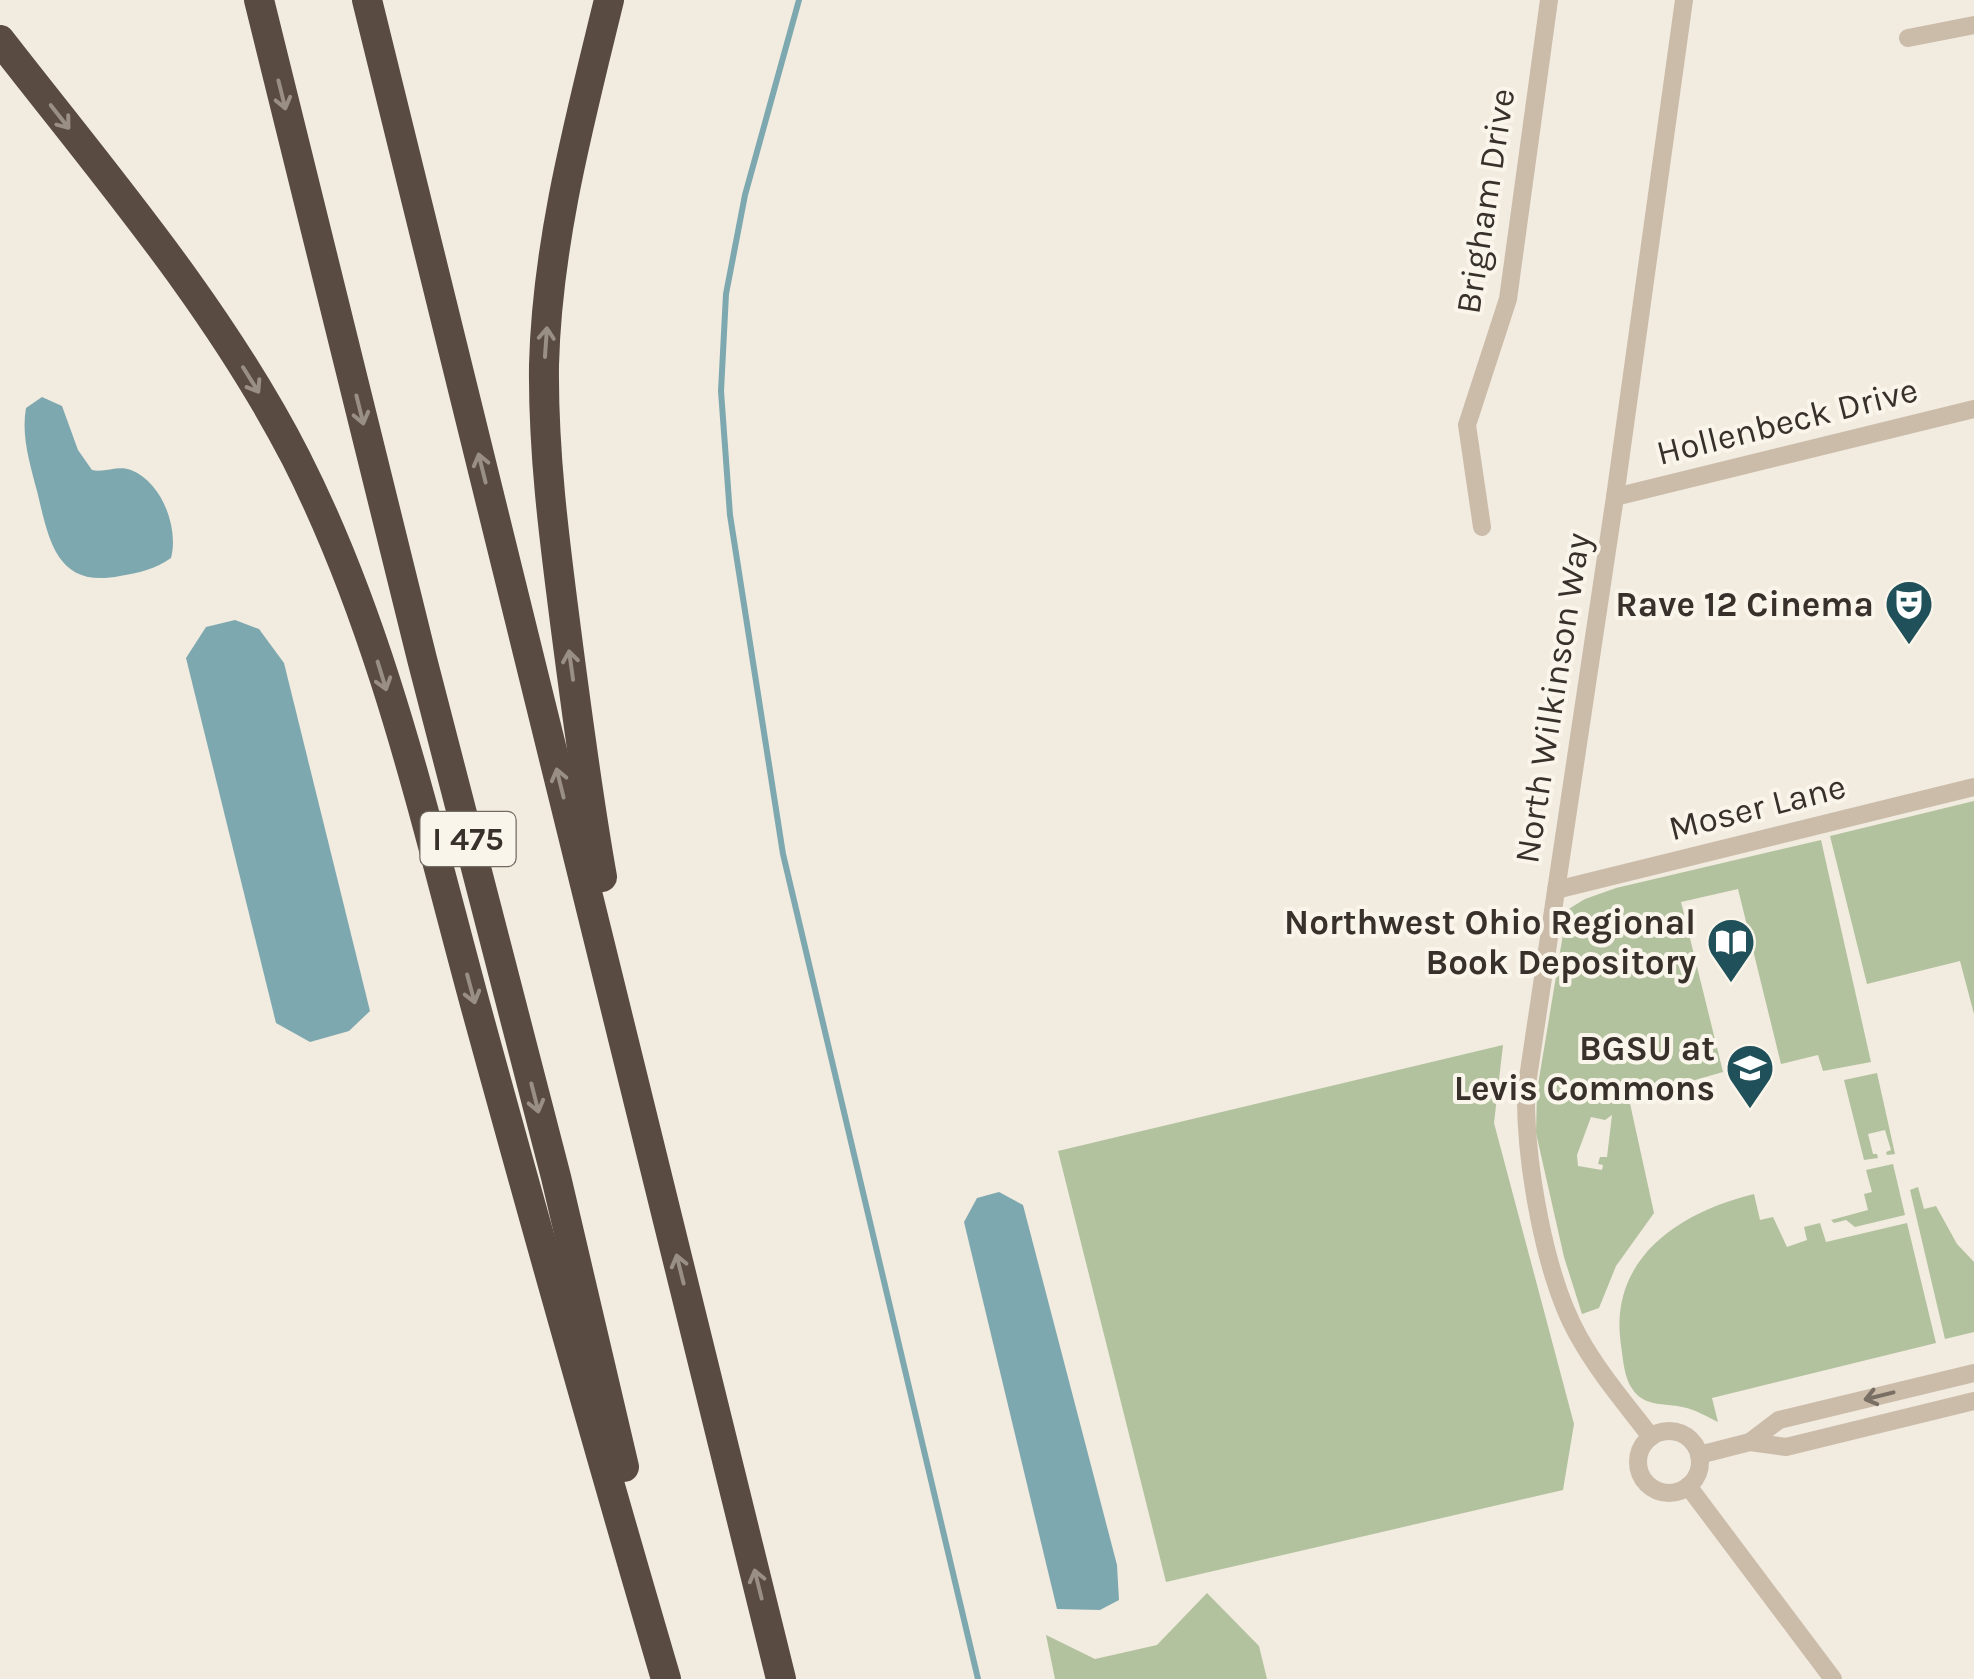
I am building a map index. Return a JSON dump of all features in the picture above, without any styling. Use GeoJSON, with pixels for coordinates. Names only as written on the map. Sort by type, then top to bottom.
{"type":"FeatureCollection","features":[{"type":"Feature","properties":{"kind":"highway","name":"I 475"},"geometry":{"type":"LineString","coordinates":[[259,0],[417,639],[556,1177],[676,1679]]}},
{"type":"Feature","properties":{"kind":"highway","name":"I 475"},"geometry":{"type":"LineString","coordinates":[[366,0],[781,1679]]}},
{"type":"Feature","properties":{"kind":"highway"},"geometry":{"type":"LineString","coordinates":[[609,0],[579,123],[550,284],[544,365],[546,446],[555,543],[595,837],[657,1175]]}},
{"type":"Feature","properties":{"kind":"highway"},"geometry":{"type":"LineString","coordinates":[[0,40],[202,306],[256,387],[296,458],[330,531],[380,668],[563,1326],[666,1679]]}},
{"type":"Feature","properties":{"kind":"street","name":"Brigham Drive"},"geometry":{"type":"LineString","coordinates":[[1482,526],[1467,424],[1508,298],[1549,0]]}},
{"type":"Feature","properties":{"kind":"street","name":"North Wilkinson Way"},"geometry":{"type":"LineString","coordinates":[[1651,1437],[1596,1364],[1563,1304],[1530,1168],[1526,1090],[1615,497],[1684,0]]}},
{"type":"Feature","properties":{"kind":"street"},"geometry":{"type":"LineString","coordinates":[[1908,38],[1974,25]]}},
{"type":"Feature","properties":{"kind":"street","name":"Hollenbeck Drive"},"geometry":{"type":"LineString","coordinates":[[1615,497],[1974,409]]}},
{"type":"Feature","properties":{"kind":"street","name":"Moser Lane"},"geometry":{"type":"LineString","coordinates":[[1556,890],[1974,787]]}},
{"type":"Feature","properties":{"kind":"street"},"geometry":{"type":"LineString","coordinates":[[1750,1442],[1779,1420],[1974,1373]]}},
{"type":"Feature","properties":{"kind":"street"},"geometry":{"type":"LineString","coordinates":[[1698,1455],[1750,1442],[1786,1447],[1974,1401]]}},
{"type":"Feature","properties":{"kind":"street"},"geometry":{"type":"LineString","coordinates":[[1662,1432],[1682,1434],[1695,1445],[1698,1455],[1698,1472],[1688,1486],[1665,1492],[1644,1480],[1638,1457],[1651,1437],[1662,1432]]}},
{"type":"Feature","properties":{"kind":"street"},"geometry":{"type":"LineString","coordinates":[[1688,1486],[1834,1679]]}},
{"type":"Feature","properties":{"kind":"green space"},"geometry":{"type":"Polygon","coordinates":[[[1974,801],[1974,1014],[1960,961],[1867,984],[1830,836],[1974,801]]]}},
{"type":"Feature","properties":{"kind":"green space"},"geometry":{"type":"Polygon","coordinates":[[[1821,840],[1871,1062],[1823,1071],[1818,1055],[1781,1064],[1738,889],[1681,902],[1723,1072],[1629,1099],[1654,1213],[1616,1266],[1599,1308],[1582,1314],[1564,1257],[1536,1133],[1537,1091],[1567,910],[1616,888],[1821,840]],[[1612,1115],[1605,1120],[1591,1117],[1577,1155],[1578,1166],[1602,1170],[1603,1165],[1598,1164],[1600,1157],[1607,1157],[1612,1115]]]}},
{"type":"Feature","properties":{"kind":"green space"},"geometry":{"type":"Polygon","coordinates":[[[1503,1045],[1494,1123],[1574,1424],[1563,1490],[1166,1582],[1058,1151],[1503,1045]]]}},
{"type":"Feature","properties":{"kind":"green space"},"geometry":{"type":"Polygon","coordinates":[[[1877,1073],[1895,1154],[1887,1155],[1891,1150],[1885,1130],[1868,1134],[1873,1154],[1878,1158],[1864,1160],[1844,1080],[1877,1073]]]}},
{"type":"Feature","properties":{"kind":"green space"},"geometry":{"type":"Polygon","coordinates":[[[1893,1164],[1905,1215],[1855,1227],[1846,1220],[1831,1220],[1868,1210],[1864,1194],[1872,1192],[1866,1170],[1893,1164]]]}},
{"type":"Feature","properties":{"kind":"green space"},"geometry":{"type":"Polygon","coordinates":[[[1918,1187],[1924,1209],[1936,1206],[1957,1244],[1974,1262],[1974,1332],[1945,1339],[1910,1190],[1918,1187]]]}},
{"type":"Feature","properties":{"kind":"green space"},"geometry":{"type":"Polygon","coordinates":[[[1754,1194],[1760,1220],[1773,1217],[1787,1247],[1807,1240],[1804,1227],[1820,1223],[1826,1242],[1907,1223],[1936,1343],[1712,1398],[1718,1422],[1692,1409],[1649,1402],[1638,1395],[1624,1368],[1620,1315],[1626,1288],[1638,1264],[1676,1227],[1726,1202],[1754,1194]]]}},
{"type":"Feature","properties":{"kind":"green space"},"geometry":{"type":"Polygon","coordinates":[[[1207,1593],[1259,1646],[1267,1679],[1055,1679],[1046,1635],[1095,1659],[1157,1645],[1207,1593]]]}},
{"type":"Feature","properties":{"kind":"water"},"geometry":{"type":"Polygon","coordinates":[[[42,397],[62,406],[78,450],[92,470],[131,470],[151,485],[170,520],[171,558],[140,572],[99,578],[82,575],[59,557],[46,527],[25,439],[26,408],[42,397]]]}},
{"type":"Feature","properties":{"kind":"water"},"geometry":{"type":"Polygon","coordinates":[[[235,620],[259,629],[284,663],[370,1011],[349,1031],[310,1042],[276,1023],[186,658],[206,627],[235,620]]]}},
{"type":"Feature","properties":{"kind":"water"},"geometry":{"type":"Polygon","coordinates":[[[999,1192],[1023,1205],[1117,1565],[1119,1600],[1100,1610],[1057,1609],[964,1222],[977,1198],[999,1192]]]}},
{"type":"Feature","properties":{"kind":"waterway"},"geometry":{"type":"LineString","coordinates":[[799,0],[745,195],[726,294],[721,391],[730,515],[783,854],[978,1679]]}},
{"type":"Feature","properties":{"kind":"place","name":"Rave 12 Cinema"},"geometry":{"type":"Point","coordinates":[1909,646]}},
{"type":"Feature","properties":{"kind":"place","name":"Northwest Ohio Regional Book Depository"},"geometry":{"type":"Point","coordinates":[1731,984]}},
{"type":"Feature","properties":{"kind":"place","name":"BGSU at Levis Commons"},"geometry":{"type":"Point","coordinates":[1750,1110]}}]}
